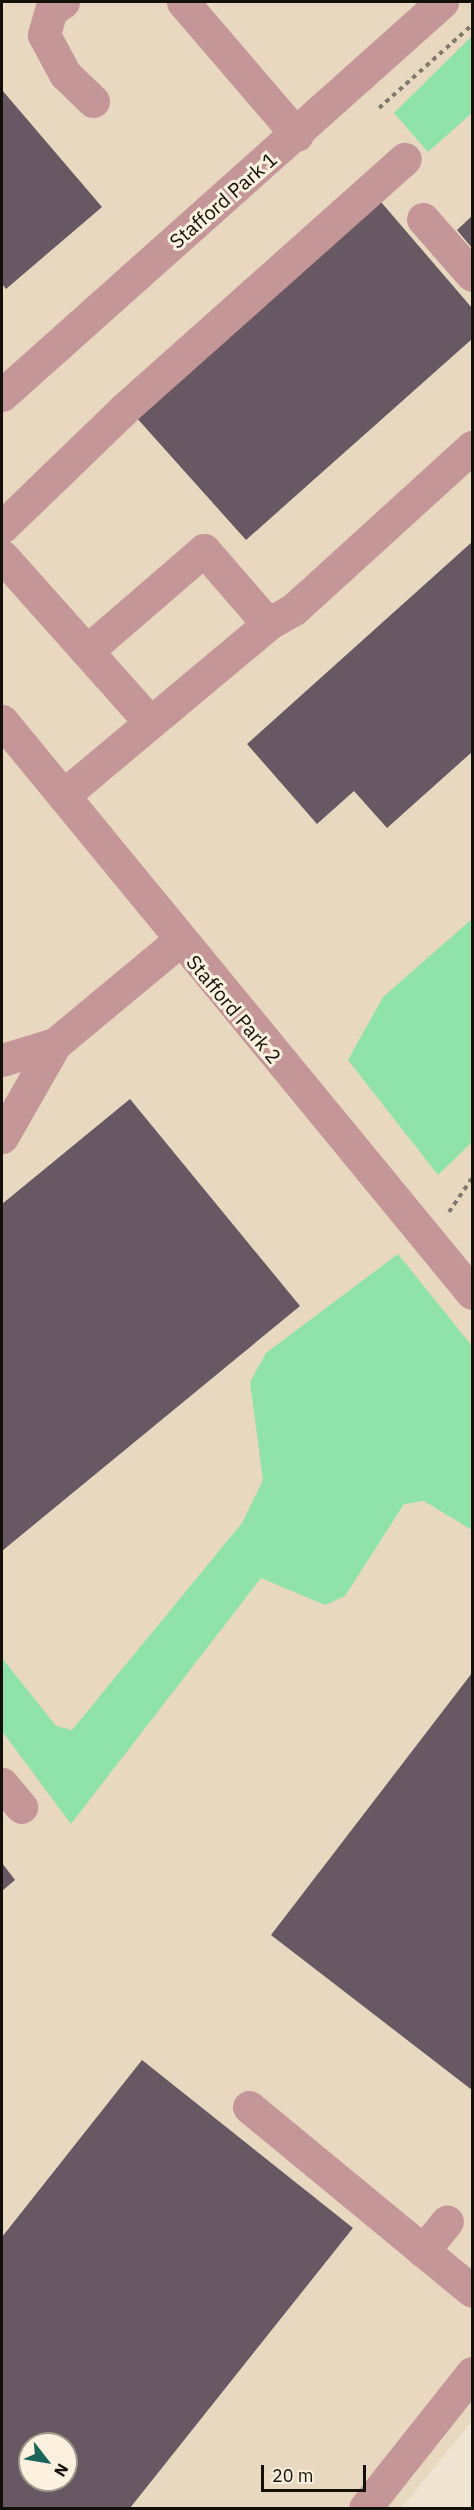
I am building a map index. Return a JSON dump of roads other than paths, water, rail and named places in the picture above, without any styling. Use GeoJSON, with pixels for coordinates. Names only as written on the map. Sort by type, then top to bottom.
{"type":"FeatureCollection","features":[{"type":"Feature","properties":{"kind":"street"},"geometry":{"type":"LineString","coordinates":[[63,2],[51,10],[44,35],[65,74],[93,101]]}},
{"type":"Feature","properties":{"kind":"street"},"geometry":{"type":"LineString","coordinates":[[183,2],[297,135]]}},
{"type":"Feature","properties":{"kind":"street","name":"Stafford Park 1"},"geometry":{"type":"LineString","coordinates":[[2,395],[297,135],[442,2]]}},
{"type":"Feature","properties":{"kind":"street"},"geometry":{"type":"LineString","coordinates":[[2,527],[124,409],[405,159]]}},
{"type":"Feature","properties":{"kind":"street"},"geometry":{"type":"LineString","coordinates":[[423,219],[472,275]]}},
{"type":"Feature","properties":{"kind":"street"},"geometry":{"type":"LineString","coordinates":[[65,794],[268,624],[294,609],[472,447]]}},
{"type":"Feature","properties":{"kind":"street"},"geometry":{"type":"LineString","coordinates":[[87,650],[204,550],[268,624]]}},
{"type":"Feature","properties":{"kind":"street"},"geometry":{"type":"LineString","coordinates":[[2,556],[150,722]]}},
{"type":"Feature","properties":{"kind":"street","name":"Stafford Park 2"},"geometry":{"type":"LineString","coordinates":[[2,721],[65,794],[178,942],[472,1293]]}},
{"type":"Feature","properties":{"kind":"street"},"geometry":{"type":"LineString","coordinates":[[2,1137],[55,1044],[178,942]]}},
{"type":"Feature","properties":{"kind":"street"},"geometry":{"type":"LineString","coordinates":[[2,1060],[55,1044]]}},
{"type":"Feature","properties":{"kind":"street"},"geometry":{"type":"LineString","coordinates":[[249,2107],[472,2290]]}},
{"type":"Feature","properties":{"kind":"street"},"geometry":{"type":"LineString","coordinates":[[423,2251],[447,2221]]}},
{"type":"Feature","properties":{"kind":"street"},"geometry":{"type":"LineString","coordinates":[[365,2508],[472,2373]]}}]}
